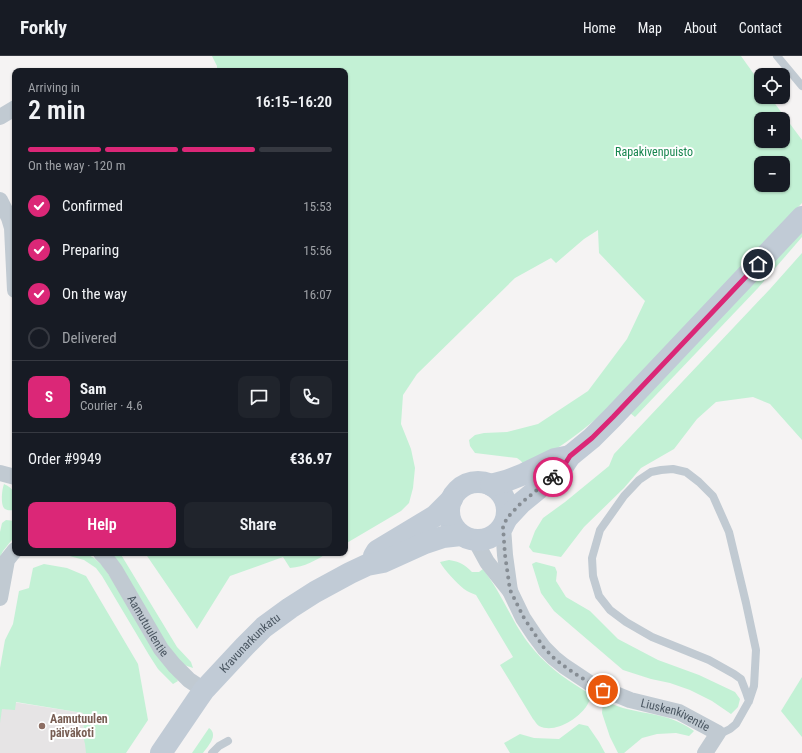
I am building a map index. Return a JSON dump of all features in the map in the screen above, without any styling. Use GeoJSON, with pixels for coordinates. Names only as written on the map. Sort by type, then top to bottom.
{"type":"FeatureCollection","features":[{"type":"Feature","properties":{"kind":"street"},"geometry":{"type":"LineString","coordinates":[[0,200],[12,228],[7,257],[12,278]]}},
{"type":"Feature","properties":{"kind":"street"},"geometry":{"type":"LineString","coordinates":[[505,522],[508,508],[505,498],[499,490],[491,485],[483,482],[467,484],[460,488],[452,499],[449,509],[450,519],[454,528],[468,538],[483,540],[491,538],[498,533],[521,503],[560,472],[570,456],[592,438],[618,413],[802,217]]}},
{"type":"Feature","properties":{"kind":"street"},"geometry":{"type":"LineString","coordinates":[[491,485],[524,474],[555,459],[570,456]]}},
{"type":"Feature","properties":{"kind":"street"},"geometry":{"type":"LineString","coordinates":[[0,473],[12,476]]}},
{"type":"Feature","properties":{"kind":"street","name":"Kravunarkunkatu"},"geometry":{"type":"LineString","coordinates":[[367,565],[377,551],[434,516],[452,499]]}},
{"type":"Feature","properties":{"kind":"street","name":"Liuskenkiventie"},"geometry":{"type":"LineString","coordinates":[[505,522],[505,555],[510,590]]}},
{"type":"Feature","properties":{"kind":"street","name":"Kravunarkunkatu"},"geometry":{"type":"LineString","coordinates":[[161,753],[204,690],[264,627],[290,608],[315,592],[367,565],[383,562],[425,543],[443,537],[468,538]]}},
{"type":"Feature","properties":{"kind":"street","name":"Liuskenkiventie"},"geometry":{"type":"LineString","coordinates":[[468,538],[510,590],[524,618],[544,648],[564,666],[603,690],[630,700],[679,712],[718,733]]}},
{"type":"Feature","properties":{"kind":"street"},"geometry":{"type":"LineString","coordinates":[[0,598],[7,560],[12,554]]}},
{"type":"Feature","properties":{"kind":"street","name":"Aamutuulentie"},"geometry":{"type":"LineString","coordinates":[[104,556],[115,570],[161,649],[189,680],[204,690]]}},
{"type":"Feature","properties":{"kind":"street"},"geometry":{"type":"LineString","coordinates":[[705,753],[718,733]]}},
{"type":"Feature","properties":{"kind":"lane"},"geometry":{"type":"LineString","coordinates":[[777,56],[802,86]]}},
{"type":"Feature","properties":{"kind":"lane"},"geometry":{"type":"LineString","coordinates":[[718,733],[724,732],[736,724],[749,701],[754,686],[756,650],[729,532],[713,496],[699,482],[686,472],[673,469],[651,472],[638,480],[624,496],[600,530],[592,558],[593,576],[600,596],[610,610],[626,622],[652,637],[709,660],[734,674],[741,679],[749,701]]}},
{"type":"Feature","properties":{"kind":"lane"},"geometry":{"type":"LineString","coordinates":[[212,753],[219,746],[228,741]]}},
{"type":"Feature","properties":{"kind":"shaded area","name":"Aamutuulen päiväkoti"},"geometry":{"type":"Polygon","coordinates":[[[0,700],[83,713],[84,740],[96,753],[0,753],[0,700]]]}},
{"type":"Feature","properties":{"kind":"green space","name":"Rapakivenpuisto"},"geometry":{"type":"Polygon","coordinates":[[[212,56],[741,56],[754,74],[754,104],[775,104],[781,112],[754,112],[754,148],[790,148],[790,124],[802,140],[802,203],[612,405],[558,448],[524,465],[517,458],[475,453],[470,446],[469,440],[475,435],[507,432],[538,424],[588,391],[627,339],[645,301],[599,253],[598,230],[584,239],[556,263],[551,258],[515,278],[417,374],[403,395],[401,424],[411,449],[415,468],[413,488],[409,503],[401,511],[348,542],[348,68],[217,68],[212,56]]]}},
{"type":"Feature","properties":{"kind":"green space"},"geometry":{"type":"Polygon","coordinates":[[[802,230],[802,237],[758,288],[635,417],[630,413],[802,230]]]}},
{"type":"Feature","properties":{"kind":"green space"},"geometry":{"type":"Polygon","coordinates":[[[802,253],[802,440],[770,404],[753,397],[716,402],[697,419],[674,449],[641,468],[624,488],[584,527],[561,557],[533,552],[529,547],[535,531],[543,518],[609,466],[614,454],[770,289],[802,253]]]}},
{"type":"Feature","properties":{"kind":"green space"},"geometry":{"type":"Polygon","coordinates":[[[4,484],[12,490],[12,510],[5,509],[2,505],[4,484]]]}},
{"type":"Feature","properties":{"kind":"green space"},"geometry":{"type":"Polygon","coordinates":[[[6,520],[12,521],[12,540],[0,557],[0,532],[2,523],[6,520]]]}},
{"type":"Feature","properties":{"kind":"green space"},"geometry":{"type":"Polygon","coordinates":[[[70,556],[90,556],[103,566],[178,681],[173,684],[158,669],[102,576],[96,568],[84,560],[70,556]]]}},
{"type":"Feature","properties":{"kind":"green space"},"geometry":{"type":"Polygon","coordinates":[[[114,556],[122,556],[177,647],[191,662],[193,668],[181,663],[164,640],[114,556]]]}},
{"type":"Feature","properties":{"kind":"green space"},"geometry":{"type":"Polygon","coordinates":[[[147,556],[323,556],[310,563],[290,568],[283,557],[230,576],[197,629],[147,556]]]}},
{"type":"Feature","properties":{"kind":"green space"},"geometry":{"type":"Polygon","coordinates":[[[449,560],[462,564],[472,572],[479,572],[483,569],[518,628],[534,650],[561,675],[592,695],[582,712],[559,727],[545,728],[537,724],[500,665],[513,657],[476,595],[467,591],[461,586],[440,562],[449,560]]]}},
{"type":"Feature","properties":{"kind":"green space"},"geometry":{"type":"Polygon","coordinates":[[[536,562],[555,567],[557,572],[556,581],[566,597],[590,611],[618,639],[658,660],[699,675],[735,692],[740,699],[738,707],[731,714],[712,701],[690,690],[623,670],[554,611],[541,593],[532,564],[536,562]]]}},
{"type":"Feature","properties":{"kind":"green space"},"geometry":{"type":"Polygon","coordinates":[[[44,564],[67,568],[86,576],[138,664],[148,720],[126,753],[86,753],[83,713],[16,702],[15,710],[2,709],[0,723],[0,668],[5,640],[13,624],[19,591],[29,588],[33,568],[44,564]]]}},
{"type":"Feature","properties":{"kind":"green space"},"geometry":{"type":"Polygon","coordinates":[[[802,677],[802,737],[781,711],[802,677]]]}},
{"type":"Feature","properties":{"kind":"green space"},"geometry":{"type":"Polygon","coordinates":[[[603,700],[623,708],[677,721],[694,731],[689,736],[676,733],[657,734],[642,738],[624,753],[618,753],[610,737],[602,713],[603,700]]]}},
{"type":"Feature","properties":{"kind":"green space"},"geometry":{"type":"Polygon","coordinates":[[[579,724],[588,726],[605,753],[510,753],[504,743],[520,734],[534,738],[559,739],[579,724]]]}},
{"type":"Feature","properties":{"kind":"green space"},"geometry":{"type":"Polygon","coordinates":[[[209,728],[213,734],[210,744],[203,753],[192,753],[209,728]]]}},
{"type":"Feature","properties":{"kind":"way so far"},"geometry":{"type":"LineString","coordinates":[[553,477],[521,503],[507,518],[503,527],[510,590],[524,618],[544,648],[564,666],[603,690]]}},
{"type":"Feature","properties":{"kind":"place","name":"Aamutuulen päiväkoti"},"geometry":{"type":"Point","coordinates":[42,726]}},
{"type":"Feature","properties":{"kind":"route"},"geometry":{"type":"LineString","coordinates":[[553,477],[560,472],[570,456],[592,438],[613,417],[758,264]]}}]}
